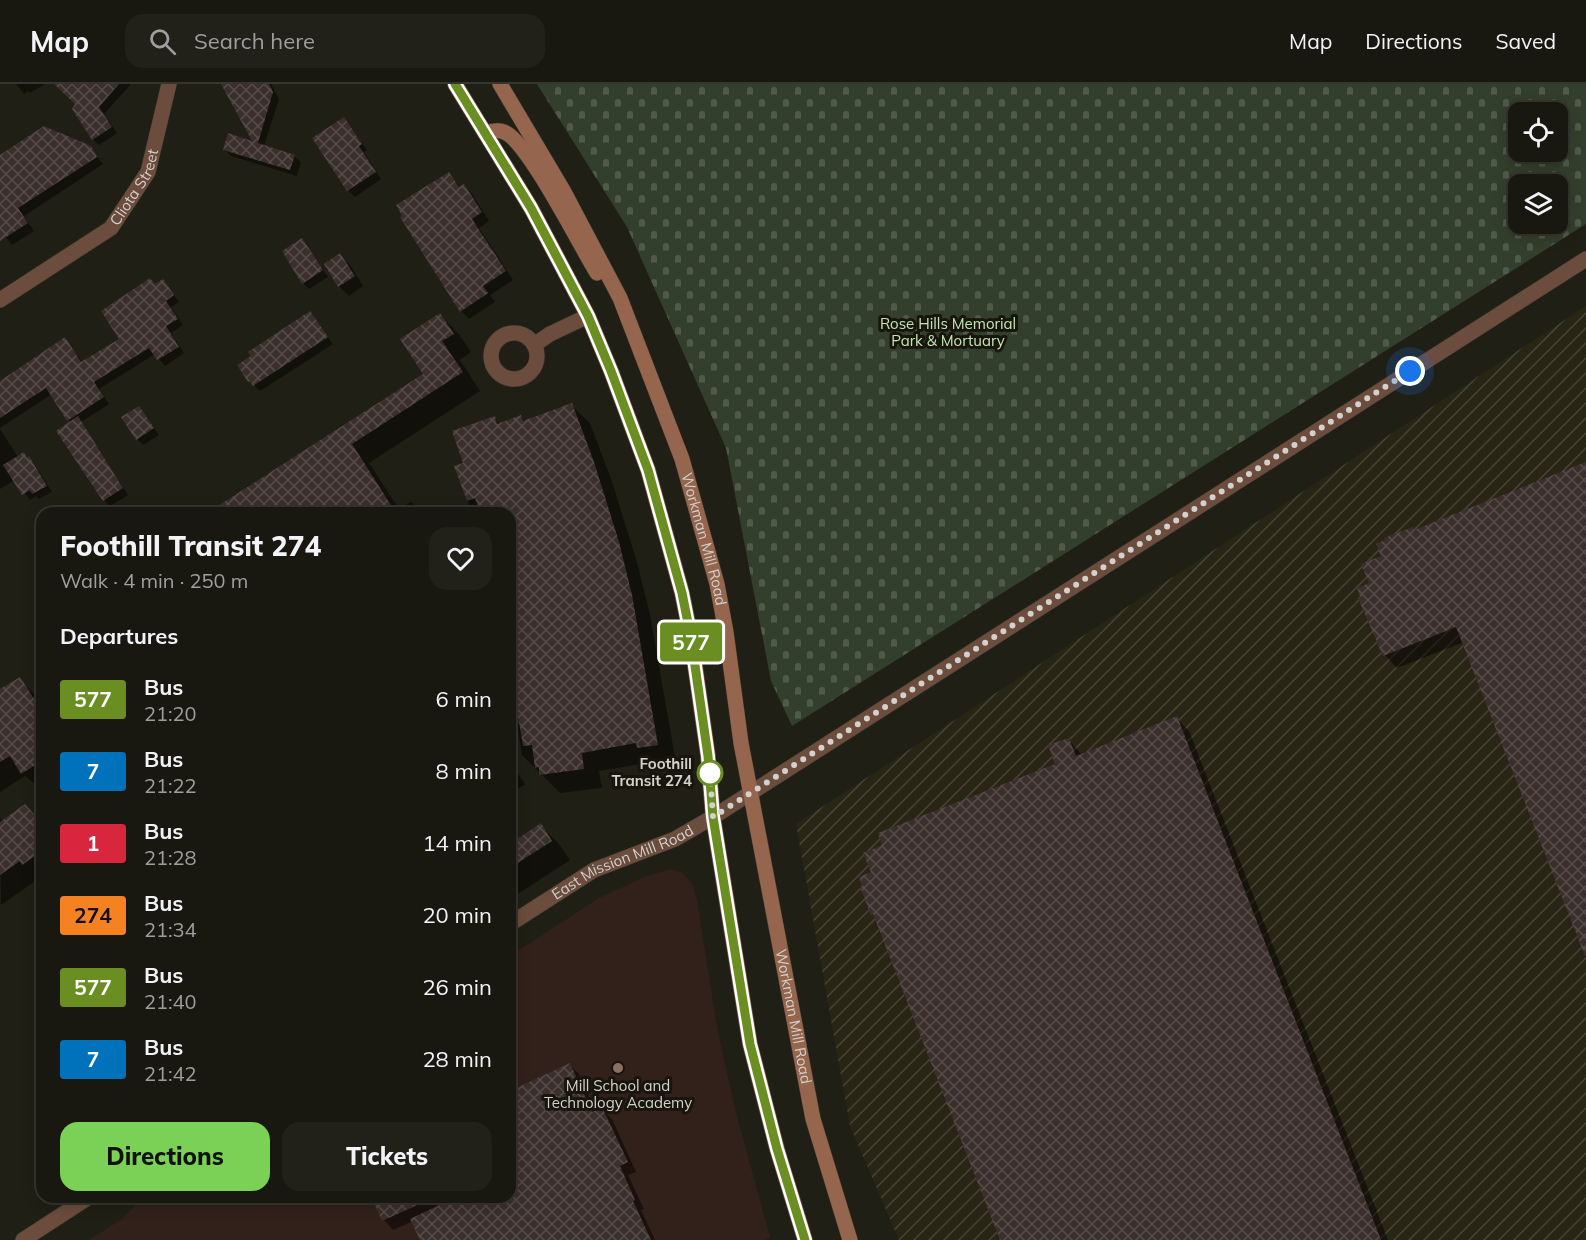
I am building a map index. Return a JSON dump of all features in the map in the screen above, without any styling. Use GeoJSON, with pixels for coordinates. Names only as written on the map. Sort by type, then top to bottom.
{"type":"FeatureCollection","features":[{"type":"Feature","properties":{"kind":"main road"},"geometry":{"type":"LineString","coordinates":[[455,84],[531,208],[588,316],[648,470],[682,593],[691,638],[708,756],[713,817],[750,1044],[777,1149],[805,1240]]}},
{"type":"Feature","properties":{"kind":"main road","name":"Workman Mill Road"},"geometry":{"type":"LineString","coordinates":[[500,84],[562,190],[620,298],[682,459],[717,584],[741,743],[813,1119],[850,1240]]}},
{"type":"Feature","properties":{"kind":"main road"},"geometry":{"type":"LineString","coordinates":[[486,133],[496,130],[504,132],[523,148],[601,279],[620,298]]}},
{"type":"Feature","properties":{"kind":"street","name":"Cliota Street"},"geometry":{"type":"LineString","coordinates":[[0,300],[111,228],[148,172],[169,84]]}},
{"type":"Feature","properties":{"kind":"street","name":"East Mission Mill Road"},"geometry":{"type":"LineString","coordinates":[[516,920],[594,870],[675,839],[713,817],[1586,259]]}},
{"type":"Feature","properties":{"kind":"street"},"geometry":{"type":"LineString","coordinates":[[534,345],[550,334],[588,316]]}},
{"type":"Feature","properties":{"kind":"street"},"geometry":{"type":"LineString","coordinates":[[23,1240],[80,1203]]}},
{"type":"Feature","properties":{"kind":"shaded area"},"geometry":{"type":"Polygon","coordinates":[[[1586,306],[1586,1240],[899,1240],[850,1126],[796,824],[1586,306]]]}},
{"type":"Feature","properties":{"kind":"shaded area","name":"Mill School and Technology Academy"},"geometry":{"type":"Polygon","coordinates":[[[670,869],[682,873],[692,883],[697,900],[717,1027],[735,1109],[770,1237],[765,1240],[89,1240],[122,1219],[138,1203],[516,1203],[516,952],[599,898],[644,877],[670,869]]]}},
{"type":"Feature","properties":{"kind":"green space","name":"Rose Hills Memorial Park & Mortuary"},"geometry":{"type":"Polygon","coordinates":[[[537,84],[1586,84],[1586,224],[792,726],[771,681],[726,448],[627,227],[537,84]]]}},
{"type":"Feature","properties":{"kind":"building"},"geometry":{"type":"Polygon","coordinates":[[[54,84],[119,84],[99,107],[112,127],[92,140],[72,109],[75,104],[54,84]]]}},
{"type":"Feature","properties":{"kind":"building"},"geometry":{"type":"Polygon","coordinates":[[[221,84],[269,84],[273,92],[258,143],[295,155],[290,170],[223,150],[228,133],[252,141],[221,84]]]}},
{"type":"Feature","properties":{"kind":"building"},"geometry":{"type":"Polygon","coordinates":[[[344,117],[362,144],[359,146],[376,172],[347,191],[312,138],[344,117]]]}},
{"type":"Feature","properties":{"kind":"building"},"geometry":{"type":"Polygon","coordinates":[[[44,126],[91,146],[97,157],[18,208],[28,223],[0,241],[0,155],[44,126]]]}},
{"type":"Feature","properties":{"kind":"building"},"geometry":{"type":"Polygon","coordinates":[[[449,172],[459,187],[464,184],[482,212],[472,219],[506,271],[483,286],[488,293],[460,312],[400,217],[402,216],[396,205],[449,172]]]}},
{"type":"Feature","properties":{"kind":"building"},"geometry":{"type":"Polygon","coordinates":[[[302,238],[323,270],[302,284],[282,251],[302,238]]]}},
{"type":"Feature","properties":{"kind":"building"},"geometry":{"type":"Polygon","coordinates":[[[340,253],[355,276],[338,287],[324,264],[340,253]]]}},
{"type":"Feature","properties":{"kind":"building"},"geometry":{"type":"Polygon","coordinates":[[[150,278],[155,284],[163,279],[174,295],[166,301],[178,319],[166,326],[179,347],[157,360],[149,348],[94,382],[104,397],[67,421],[46,388],[0,418],[0,381],[65,337],[81,362],[119,339],[101,311],[150,278]]]}},
{"type":"Feature","properties":{"kind":"building"},"geometry":{"type":"Polygon","coordinates":[[[310,311],[328,337],[253,386],[250,381],[248,382],[237,365],[251,356],[248,352],[310,311]]]}},
{"type":"Feature","properties":{"kind":"building"},"geometry":{"type":"Polygon","coordinates":[[[440,313],[454,334],[442,341],[463,372],[352,444],[392,507],[216,507],[423,374],[400,339],[440,313]]]}},
{"type":"Feature","properties":{"kind":"building"},"geometry":{"type":"Polygon","coordinates":[[[572,403],[594,462],[619,542],[632,595],[658,745],[637,748],[636,743],[582,753],[584,769],[539,775],[539,767],[535,768],[532,745],[523,746],[516,705],[516,507],[478,507],[475,498],[467,501],[454,466],[463,463],[452,431],[495,416],[497,424],[521,415],[523,421],[572,403]]]}},
{"type":"Feature","properties":{"kind":"building"},"geometry":{"type":"Polygon","coordinates":[[[139,406],[154,428],[136,440],[121,417],[139,406]]]}},
{"type":"Feature","properties":{"kind":"building"},"geometry":{"type":"Polygon","coordinates":[[[78,416],[123,488],[103,501],[56,431],[78,416]]]}},
{"type":"Feature","properties":{"kind":"building"},"geometry":{"type":"Polygon","coordinates":[[[24,452],[27,458],[29,456],[47,486],[32,494],[30,490],[22,495],[3,465],[24,452]]]}},
{"type":"Feature","properties":{"kind":"building"},"geometry":{"type":"Polygon","coordinates":[[[1586,462],[1585,956],[1456,627],[1383,656],[1358,598],[1360,597],[1357,588],[1369,583],[1361,564],[1381,556],[1376,544],[1385,540],[1384,538],[1413,527],[1414,530],[1586,462]]]}},
{"type":"Feature","properties":{"kind":"building"},"geometry":{"type":"Polygon","coordinates":[[[20,677],[36,702],[36,765],[21,774],[10,756],[0,762],[0,689],[20,677]]]}},
{"type":"Feature","properties":{"kind":"building"},"geometry":{"type":"Polygon","coordinates":[[[1177,716],[1381,1240],[1000,1240],[873,914],[871,915],[860,887],[862,886],[859,877],[871,872],[863,853],[882,845],[878,833],[1055,764],[1048,745],[1069,738],[1076,756],[1177,716]]]}},
{"type":"Feature","properties":{"kind":"building"},"geometry":{"type":"Polygon","coordinates":[[[25,804],[36,816],[36,855],[22,865],[20,861],[0,875],[0,822],[25,804]]]}},
{"type":"Feature","properties":{"kind":"building"},"geometry":{"type":"Polygon","coordinates":[[[541,823],[552,841],[516,864],[516,840],[541,823]]]}},
{"type":"Feature","properties":{"kind":"building"},"geometry":{"type":"Polygon","coordinates":[[[570,1063],[592,1112],[602,1107],[628,1162],[620,1166],[651,1240],[420,1240],[410,1219],[443,1203],[516,1203],[516,1088],[570,1063]]]}},
{"type":"Feature","properties":{"kind":"building"},"geometry":{"type":"Polygon","coordinates":[[[374,1203],[422,1203],[382,1221],[374,1203]]]}},
{"type":"Feature","properties":{"kind":"bus line","name":"577"},"geometry":{"type":"LineString","coordinates":[[455,84],[531,208],[588,316],[648,470],[682,593],[691,638],[708,756],[713,817],[750,1044],[777,1149],[805,1240]]}},
{"type":"Feature","properties":{"kind":"place","name":"Foothill Transit 274"},"geometry":{"type":"Point","coordinates":[710,773]}},
{"type":"Feature","properties":{"kind":"place","name":"Mill School and Technology Academy"},"geometry":{"type":"Point","coordinates":[618,1068]}},
{"type":"Feature","properties":{"kind":"route"},"geometry":{"type":"LineString","coordinates":[[710,773],[713,817],[1410,371]]}}]}
